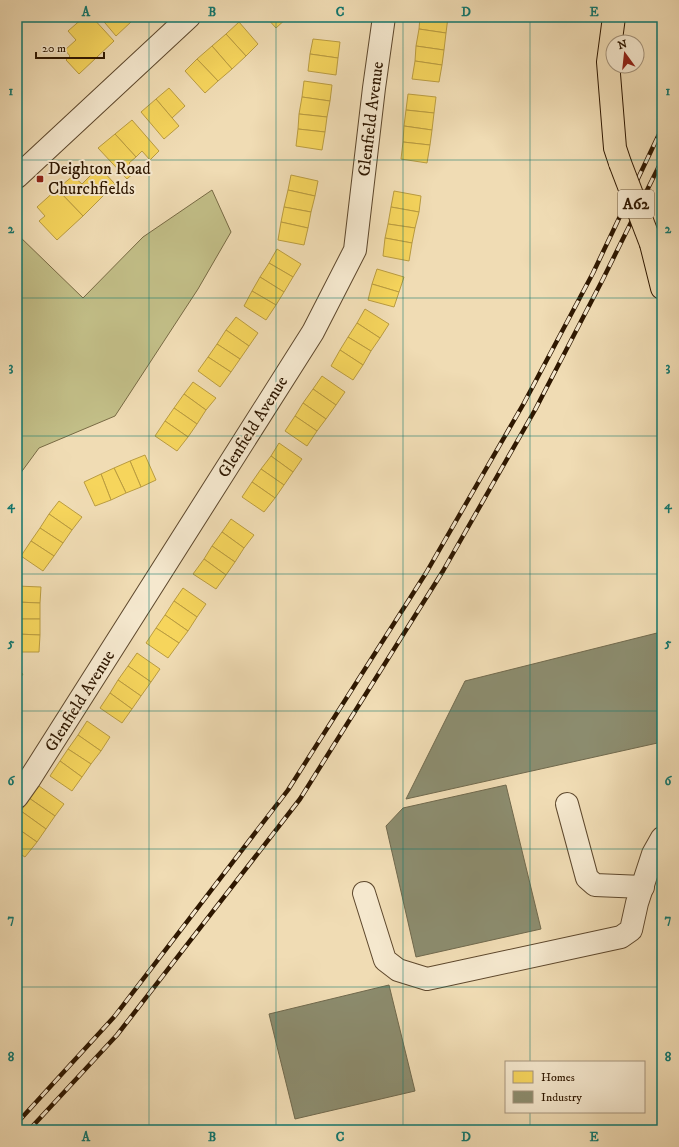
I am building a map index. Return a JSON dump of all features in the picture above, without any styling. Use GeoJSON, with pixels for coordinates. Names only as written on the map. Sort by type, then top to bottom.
{"type":"FeatureCollection","features":[{"type":"Feature","properties":{"kind":"main road","name":"A62"},"geometry":{"type":"LineString","coordinates":[[614,17],[608,62],[615,148],[651,244],[662,288]]}},
{"type":"Feature","properties":{"kind":"street"},"geometry":{"type":"LineString","coordinates":[[17,177],[189,17]]}},
{"type":"Feature","properties":{"kind":"street","name":"Glenfield Avenue"},"geometry":{"type":"LineString","coordinates":[[17,797],[34,773],[313,332],[355,250],[384,17]]}},
{"type":"Feature","properties":{"kind":"street"},"geometry":{"type":"LineString","coordinates":[[567,804],[587,878],[595,885],[643,887]]}},
{"type":"Feature","properties":{"kind":"street"},"geometry":{"type":"LineString","coordinates":[[364,893],[385,960],[398,970],[427,979],[621,937],[631,930],[637,904],[653,854],[662,838]]}},
{"type":"Feature","properties":{"kind":"shaded area"},"geometry":{"type":"Polygon","coordinates":[[[212,190],[231,232],[198,289],[115,416],[39,448],[17,478],[17,234],[83,298],[143,237],[212,190]]]}},
{"type":"Feature","properties":{"kind":"building: Homes"},"geometry":{"type":"Polygon","coordinates":[[[84,17],[92,17],[114,41],[79,74],[66,60],[70,56],[65,50],[76,40],[68,31],[84,17]]]}},
{"type":"Feature","properties":{"kind":"building: Homes"},"geometry":{"type":"Polygon","coordinates":[[[100,17],[128,17],[132,21],[116,36],[100,17]]]}},
{"type":"Feature","properties":{"kind":"building: Homes"},"geometry":{"type":"Polygon","coordinates":[[[266,17],[288,17],[276,28],[266,17]]]}},
{"type":"Feature","properties":{"kind":"building: Homes"},"geometry":{"type":"Polygon","coordinates":[[[420,17],[448,17],[446,33],[419,29],[420,17]]]}},
{"type":"Feature","properties":{"kind":"building: Homes"},"geometry":{"type":"Polygon","coordinates":[[[239,22],[258,44],[246,56],[226,34],[239,22]]]}},
{"type":"Feature","properties":{"kind":"building: Homes"},"geometry":{"type":"Polygon","coordinates":[[[419,29],[446,33],[444,50],[416,46],[419,29]]]}},
{"type":"Feature","properties":{"kind":"building: Homes"},"geometry":{"type":"Polygon","coordinates":[[[226,34],[246,56],[232,69],[212,46],[226,34]]]}},
{"type":"Feature","properties":{"kind":"building: Homes"},"geometry":{"type":"Polygon","coordinates":[[[313,39],[340,42],[338,58],[310,54],[313,39]]]}},
{"type":"Feature","properties":{"kind":"building: Homes"},"geometry":{"type":"Polygon","coordinates":[[[212,46],[232,69],[218,81],[197,59],[212,46]]]}},
{"type":"Feature","properties":{"kind":"building: Homes"},"geometry":{"type":"Polygon","coordinates":[[[416,46],[444,50],[442,65],[415,61],[416,46]]]}},
{"type":"Feature","properties":{"kind":"building: Homes"},"geometry":{"type":"Polygon","coordinates":[[[310,54],[338,58],[336,75],[308,71],[310,54]]]}},
{"type":"Feature","properties":{"kind":"building: Homes"},"geometry":{"type":"Polygon","coordinates":[[[197,59],[218,81],[205,93],[185,71],[197,59]]]}},
{"type":"Feature","properties":{"kind":"building: Homes"},"geometry":{"type":"Polygon","coordinates":[[[415,61],[442,65],[439,82],[412,79],[415,61]]]}},
{"type":"Feature","properties":{"kind":"building: Homes"},"geometry":{"type":"Polygon","coordinates":[[[304,81],[332,85],[330,101],[302,97],[304,81]]]}},
{"type":"Feature","properties":{"kind":"building: Homes"},"geometry":{"type":"Polygon","coordinates":[[[169,88],[185,106],[172,118],[156,99],[169,88]]]}},
{"type":"Feature","properties":{"kind":"building: Homes"},"geometry":{"type":"Polygon","coordinates":[[[408,94],[436,97],[434,113],[406,110],[408,94]]]}},
{"type":"Feature","properties":{"kind":"building: Homes"},"geometry":{"type":"Polygon","coordinates":[[[302,97],[330,101],[327,117],[299,114],[302,97]]]}},
{"type":"Feature","properties":{"kind":"building: Homes"},"geometry":{"type":"Polygon","coordinates":[[[156,99],[179,126],[164,139],[141,112],[156,99]]]}},
{"type":"Feature","properties":{"kind":"building: Homes"},"geometry":{"type":"Polygon","coordinates":[[[406,110],[434,113],[432,130],[404,126],[406,110]]]}},
{"type":"Feature","properties":{"kind":"building: Homes"},"geometry":{"type":"Polygon","coordinates":[[[299,114],[327,117],[325,132],[298,129],[299,114]]]}},
{"type":"Feature","properties":{"kind":"building: Homes"},"geometry":{"type":"Polygon","coordinates":[[[132,120],[159,151],[150,160],[142,151],[136,157],[115,134],[132,120]]]}},
{"type":"Feature","properties":{"kind":"building: Homes"},"geometry":{"type":"Polygon","coordinates":[[[404,126],[432,130],[430,145],[403,142],[404,126]]]}},
{"type":"Feature","properties":{"kind":"building: Homes"},"geometry":{"type":"Polygon","coordinates":[[[298,129],[325,132],[322,150],[296,146],[298,129]]]}},
{"type":"Feature","properties":{"kind":"building: Homes"},"geometry":{"type":"Polygon","coordinates":[[[115,134],[136,157],[129,163],[136,171],[127,179],[98,148],[115,134]]]}},
{"type":"Feature","properties":{"kind":"building: Homes"},"geometry":{"type":"Polygon","coordinates":[[[403,142],[430,145],[427,163],[401,159],[403,142]]]}},
{"type":"Feature","properties":{"kind":"building: Homes"},"geometry":{"type":"Polygon","coordinates":[[[99,167],[115,184],[83,216],[57,189],[73,176],[82,184],[99,167]]]}},
{"type":"Feature","properties":{"kind":"building: Homes"},"geometry":{"type":"Polygon","coordinates":[[[291,175],[318,181],[315,196],[288,190],[291,175]]]}},
{"type":"Feature","properties":{"kind":"building: Homes"},"geometry":{"type":"Polygon","coordinates":[[[57,189],[83,216],[57,240],[39,221],[45,216],[37,207],[57,189]]]}},
{"type":"Feature","properties":{"kind":"building: Homes"},"geometry":{"type":"Polygon","coordinates":[[[288,190],[315,196],[311,212],[284,207],[288,190]]]}},
{"type":"Feature","properties":{"kind":"building: Homes"},"geometry":{"type":"Polygon","coordinates":[[[394,191],[421,196],[419,212],[391,207],[394,191]]]}},
{"type":"Feature","properties":{"kind":"building: Homes"},"geometry":{"type":"Polygon","coordinates":[[[284,207],[311,212],[308,228],[281,222],[284,207]]]}},
{"type":"Feature","properties":{"kind":"building: Homes"},"geometry":{"type":"Polygon","coordinates":[[[391,207],[419,212],[415,228],[388,224],[391,207]]]}},
{"type":"Feature","properties":{"kind":"building: Homes"},"geometry":{"type":"Polygon","coordinates":[[[281,222],[308,228],[304,245],[278,240],[281,222]]]}},
{"type":"Feature","properties":{"kind":"building: Homes"},"geometry":{"type":"Polygon","coordinates":[[[388,224],[415,228],[412,243],[385,238],[388,224]]]}},
{"type":"Feature","properties":{"kind":"building: Homes"},"geometry":{"type":"Polygon","coordinates":[[[385,238],[412,243],[409,261],[383,256],[385,238]]]}},
{"type":"Feature","properties":{"kind":"building: Homes"},"geometry":{"type":"Polygon","coordinates":[[[277,249],[301,264],[293,277],[269,263],[277,249]]]}},
{"type":"Feature","properties":{"kind":"building: Homes"},"geometry":{"type":"Polygon","coordinates":[[[269,263],[293,277],[284,292],[260,277],[269,263]]]}},
{"type":"Feature","properties":{"kind":"building: Homes"},"geometry":{"type":"Polygon","coordinates":[[[377,269],[404,277],[399,292],[372,284],[377,269]]]}},
{"type":"Feature","properties":{"kind":"building: Homes"},"geometry":{"type":"Polygon","coordinates":[[[260,277],[284,292],[276,305],[252,291],[260,277]]]}},
{"type":"Feature","properties":{"kind":"building: Homes"},"geometry":{"type":"Polygon","coordinates":[[[372,284],[399,292],[394,307],[368,300],[372,284]]]}},
{"type":"Feature","properties":{"kind":"building: Homes"},"geometry":{"type":"Polygon","coordinates":[[[252,291],[276,305],[266,320],[244,306],[252,291]]]}},
{"type":"Feature","properties":{"kind":"building: Homes"},"geometry":{"type":"Polygon","coordinates":[[[365,309],[389,324],[380,338],[357,323],[365,309]]]}},
{"type":"Feature","properties":{"kind":"building: Homes"},"geometry":{"type":"Polygon","coordinates":[[[236,317],[258,333],[249,346],[226,330],[236,317]]]}},
{"type":"Feature","properties":{"kind":"building: Homes"},"geometry":{"type":"Polygon","coordinates":[[[357,323],[380,338],[371,351],[348,337],[357,323]]]}},
{"type":"Feature","properties":{"kind":"building: Homes"},"geometry":{"type":"Polygon","coordinates":[[[226,330],[249,346],[240,359],[217,344],[226,330]]]}},
{"type":"Feature","properties":{"kind":"building: Homes"},"geometry":{"type":"Polygon","coordinates":[[[348,337],[371,351],[363,365],[340,350],[348,337]]]}},
{"type":"Feature","properties":{"kind":"building: Homes"},"geometry":{"type":"Polygon","coordinates":[[[217,344],[240,359],[231,372],[208,357],[217,344]]]}},
{"type":"Feature","properties":{"kind":"building: Homes"},"geometry":{"type":"Polygon","coordinates":[[[340,350],[363,365],[353,380],[331,366],[340,350]]]}},
{"type":"Feature","properties":{"kind":"building: Homes"},"geometry":{"type":"Polygon","coordinates":[[[208,357],[231,372],[220,387],[198,371],[208,357]]]}},
{"type":"Feature","properties":{"kind":"building: Homes"},"geometry":{"type":"Polygon","coordinates":[[[322,376],[345,392],[336,405],[313,389],[322,376]]]}},
{"type":"Feature","properties":{"kind":"building: Homes"},"geometry":{"type":"Polygon","coordinates":[[[193,382],[216,398],[206,410],[184,394],[193,382]]]}},
{"type":"Feature","properties":{"kind":"building: Homes"},"geometry":{"type":"Polygon","coordinates":[[[313,389],[336,405],[326,419],[303,403],[313,389]]]}},
{"type":"Feature","properties":{"kind":"building: Homes"},"geometry":{"type":"Polygon","coordinates":[[[184,394],[206,410],[197,424],[174,408],[184,394]]]}},
{"type":"Feature","properties":{"kind":"building: Homes"},"geometry":{"type":"Polygon","coordinates":[[[303,403],[326,419],[317,431],[295,416],[303,403]]]}},
{"type":"Feature","properties":{"kind":"building: Homes"},"geometry":{"type":"Polygon","coordinates":[[[174,408],[197,424],[188,437],[165,421],[174,408]]]}},
{"type":"Feature","properties":{"kind":"building: Homes"},"geometry":{"type":"Polygon","coordinates":[[[295,416],[317,431],[307,446],[285,431],[295,416]]]}},
{"type":"Feature","properties":{"kind":"building: Homes"},"geometry":{"type":"Polygon","coordinates":[[[165,421],[188,437],[177,451],[155,436],[165,421]]]}},
{"type":"Feature","properties":{"kind":"building: Homes"},"geometry":{"type":"Polygon","coordinates":[[[279,443],[302,459],[293,472],[271,456],[279,443]]]}},
{"type":"Feature","properties":{"kind":"building: Homes"},"geometry":{"type":"Polygon","coordinates":[[[145,455],[156,480],[141,487],[130,461],[145,455]]]}},
{"type":"Feature","properties":{"kind":"building: Homes"},"geometry":{"type":"Polygon","coordinates":[[[271,456],[293,472],[284,485],[261,469],[271,456]]]}},
{"type":"Feature","properties":{"kind":"building: Homes"},"geometry":{"type":"Polygon","coordinates":[[[130,461],[141,487],[126,493],[114,468],[130,461]]]}},
{"type":"Feature","properties":{"kind":"building: Homes"},"geometry":{"type":"Polygon","coordinates":[[[114,468],[126,493],[111,500],[101,474],[114,468]]]}},
{"type":"Feature","properties":{"kind":"building: Homes"},"geometry":{"type":"Polygon","coordinates":[[[261,469],[284,485],[275,498],[252,482],[261,469]]]}},
{"type":"Feature","properties":{"kind":"building: Homes"},"geometry":{"type":"Polygon","coordinates":[[[101,474],[111,500],[95,506],[84,482],[101,474]]]}},
{"type":"Feature","properties":{"kind":"building: Homes"},"geometry":{"type":"Polygon","coordinates":[[[252,482],[275,498],[264,512],[242,497],[252,482]]]}},
{"type":"Feature","properties":{"kind":"building: Homes"},"geometry":{"type":"Polygon","coordinates":[[[59,501],[82,517],[72,530],[49,514],[59,501]]]}},
{"type":"Feature","properties":{"kind":"building: Homes"},"geometry":{"type":"Polygon","coordinates":[[[49,514],[72,530],[63,543],[40,528],[49,514]]]}},
{"type":"Feature","properties":{"kind":"building: Homes"},"geometry":{"type":"Polygon","coordinates":[[[231,519],[254,535],[244,548],[222,532],[231,519]]]}},
{"type":"Feature","properties":{"kind":"building: Homes"},"geometry":{"type":"Polygon","coordinates":[[[40,528],[63,543],[54,556],[31,541],[40,528]]]}},
{"type":"Feature","properties":{"kind":"building: Homes"},"geometry":{"type":"Polygon","coordinates":[[[222,532],[244,548],[235,562],[212,546],[222,532]]]}},
{"type":"Feature","properties":{"kind":"building: Homes"},"geometry":{"type":"Polygon","coordinates":[[[31,541],[54,556],[43,571],[21,556],[31,541]]]}},
{"type":"Feature","properties":{"kind":"building: Homes"},"geometry":{"type":"Polygon","coordinates":[[[212,546],[235,562],[226,575],[204,559],[212,546]]]}},
{"type":"Feature","properties":{"kind":"building: Homes"},"geometry":{"type":"Polygon","coordinates":[[[204,559],[226,575],[216,589],[193,574],[204,559]]]}},
{"type":"Feature","properties":{"kind":"building: Homes"},"geometry":{"type":"Polygon","coordinates":[[[17,586],[41,587],[40,603],[17,602],[17,586]]]}},
{"type":"Feature","properties":{"kind":"building: Homes"},"geometry":{"type":"Polygon","coordinates":[[[183,588],[206,604],[197,617],[174,601],[183,588]]]}},
{"type":"Feature","properties":{"kind":"building: Homes"},"geometry":{"type":"Polygon","coordinates":[[[174,601],[197,617],[188,631],[165,615],[174,601]]]}},
{"type":"Feature","properties":{"kind":"building: Homes"},"geometry":{"type":"Polygon","coordinates":[[[17,602],[40,603],[40,619],[17,619],[17,602]]]}},
{"type":"Feature","properties":{"kind":"building: Homes"},"geometry":{"type":"Polygon","coordinates":[[[165,615],[188,631],[179,643],[156,628],[165,615]]]}},
{"type":"Feature","properties":{"kind":"building: Homes"},"geometry":{"type":"Polygon","coordinates":[[[17,619],[40,619],[40,635],[17,634],[17,619]]]}},
{"type":"Feature","properties":{"kind":"building: Homes"},"geometry":{"type":"Polygon","coordinates":[[[156,628],[179,643],[168,658],[146,643],[156,628]]]}},
{"type":"Feature","properties":{"kind":"building: Homes"},"geometry":{"type":"Polygon","coordinates":[[[17,634],[40,635],[39,652],[17,652],[17,634]]]}},
{"type":"Feature","properties":{"kind":"building: Homes"},"geometry":{"type":"Polygon","coordinates":[[[137,653],[160,669],[151,682],[128,666],[137,653]]]}},
{"type":"Feature","properties":{"kind":"building: Homes"},"geometry":{"type":"Polygon","coordinates":[[[128,666],[151,682],[141,696],[118,680],[128,666]]]}},
{"type":"Feature","properties":{"kind":"building: Homes"},"geometry":{"type":"Polygon","coordinates":[[[17,670],[23,674],[17,683],[17,670]]]}},
{"type":"Feature","properties":{"kind":"building: Homes"},"geometry":{"type":"Polygon","coordinates":[[[118,680],[141,696],[132,709],[110,693],[118,680]]]}},
{"type":"Feature","properties":{"kind":"building: Homes"},"geometry":{"type":"Polygon","coordinates":[[[110,693],[132,709],[122,723],[100,708],[110,693]]]}},
{"type":"Feature","properties":{"kind":"building: Homes"},"geometry":{"type":"Polygon","coordinates":[[[87,721],[110,737],[101,751],[78,735],[87,721]]]}},
{"type":"Feature","properties":{"kind":"building: Homes"},"geometry":{"type":"Polygon","coordinates":[[[78,735],[101,751],[91,764],[68,749],[78,735]]]}},
{"type":"Feature","properties":{"kind":"building: Homes"},"geometry":{"type":"Polygon","coordinates":[[[68,749],[91,764],[82,777],[60,761],[68,749]]]}},
{"type":"Feature","properties":{"kind":"building: Homes"},"geometry":{"type":"Polygon","coordinates":[[[60,761],[82,777],[72,791],[50,776],[60,761]]]}},
{"type":"Feature","properties":{"kind":"building: Homes"},"geometry":{"type":"Polygon","coordinates":[[[39,786],[64,804],[55,816],[29,798],[39,786]]]}},
{"type":"Feature","properties":{"kind":"building: Homes"},"geometry":{"type":"Polygon","coordinates":[[[29,798],[55,816],[46,829],[21,811],[29,798]]]}},
{"type":"Feature","properties":{"kind":"building: Homes"},"geometry":{"type":"Polygon","coordinates":[[[21,811],[46,829],[37,842],[17,828],[17,816],[21,811]]]}},
{"type":"Feature","properties":{"kind":"building: Homes"},"geometry":{"type":"Polygon","coordinates":[[[17,828],[37,842],[25,857],[17,852],[17,828]]]}},
{"type":"Feature","properties":{"kind":"building: Industry"},"geometry":{"type":"Polygon","coordinates":[[[657,633],[662,655],[662,742],[406,799],[465,681],[657,633]]]}},
{"type":"Feature","properties":{"kind":"building: Industry"},"geometry":{"type":"Polygon","coordinates":[[[506,785],[541,929],[416,957],[386,826],[403,808],[506,785]]]}},
{"type":"Feature","properties":{"kind":"building: Industry"},"geometry":{"type":"Polygon","coordinates":[[[389,985],[415,1091],[295,1119],[269,1014],[389,985]]]}},
{"type":"Feature","properties":{"kind":"railway"},"geometry":{"type":"LineString","coordinates":[[17,1123],[114,1017],[288,790],[426,573],[524,403],[593,273],[662,128]]}},
{"type":"Feature","properties":{"kind":"railway"},"geometry":{"type":"LineString","coordinates":[[29,1130],[117,1035],[300,799],[443,571],[535,410],[603,279],[662,160]]}},
{"type":"Feature","properties":{"kind":"place","name":"Deighton Road Churchfields"},"geometry":{"type":"Point","coordinates":[40,179]}}]}
